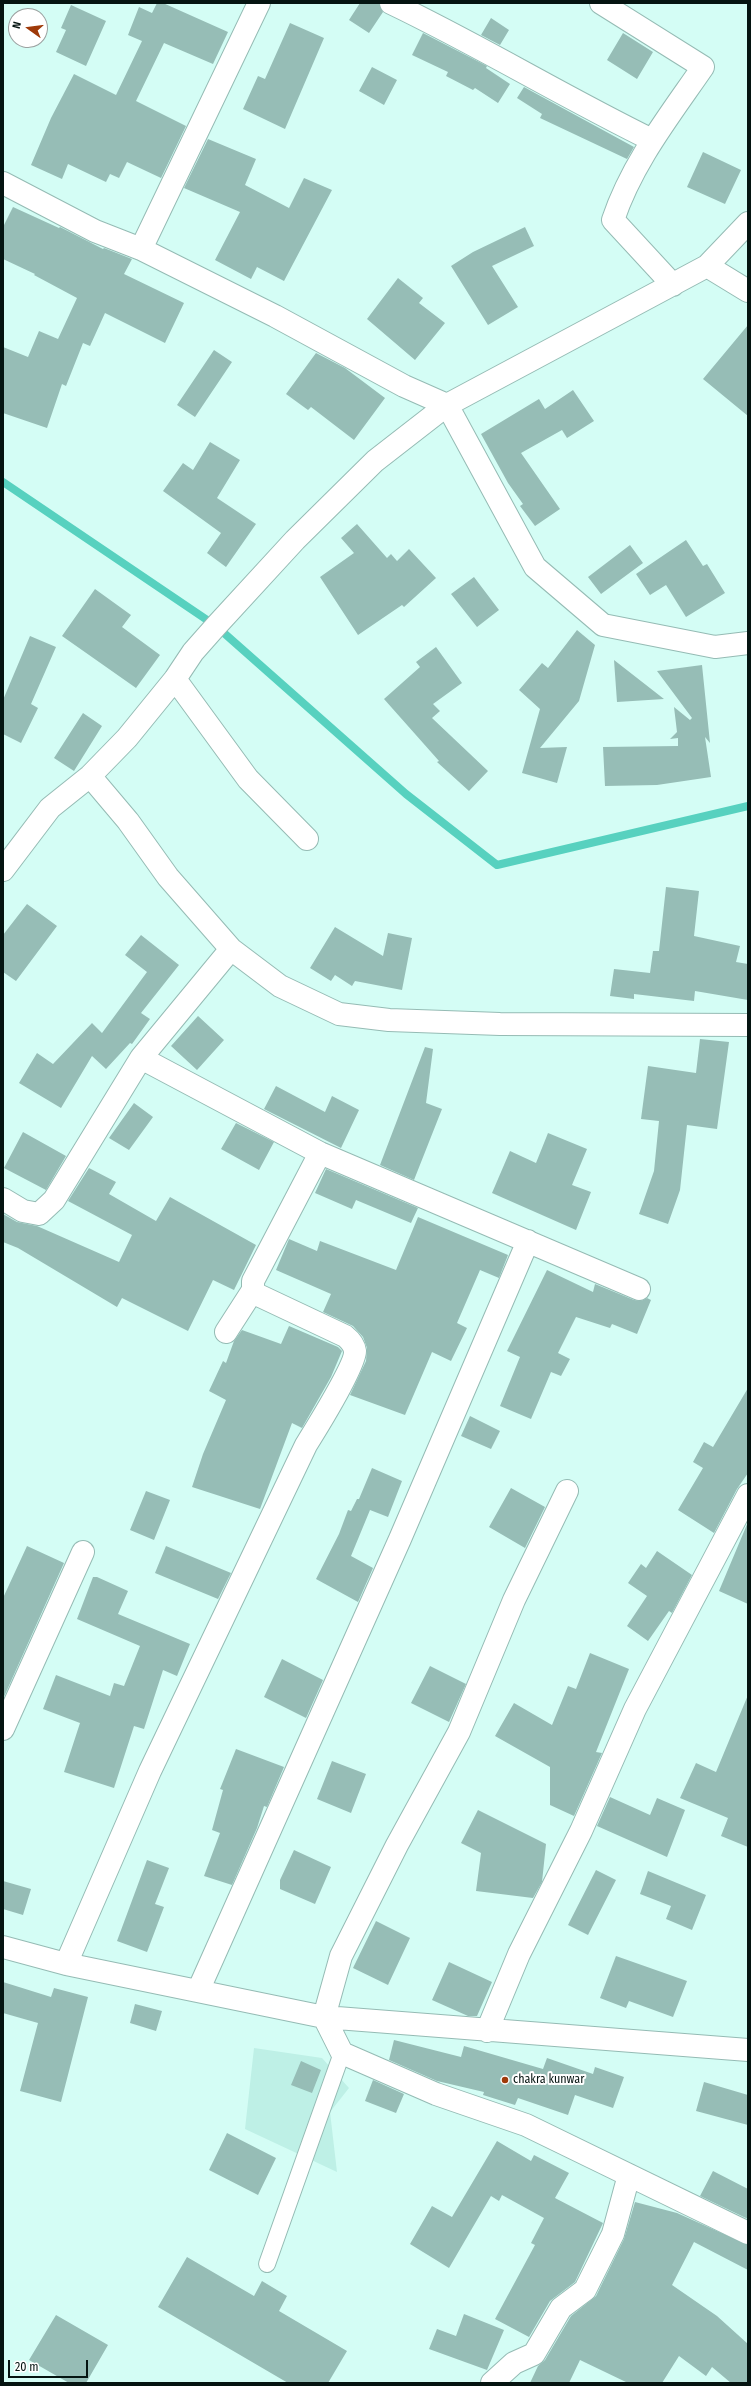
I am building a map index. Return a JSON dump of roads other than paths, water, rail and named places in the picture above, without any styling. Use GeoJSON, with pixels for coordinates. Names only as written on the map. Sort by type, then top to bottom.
{"type":"FeatureCollection","features":[{"type":"Feature","properties":{"kind":"street"},"geometry":{"type":"LineString","coordinates":[[141,249],[259,3]]}},
{"type":"Feature","properties":{"kind":"street"},"geometry":{"type":"LineString","coordinates":[[390,3],[426,20],[578,103],[652,140]]}},
{"type":"Feature","properties":{"kind":"street"},"geometry":{"type":"LineString","coordinates":[[601,3],[703,66],[652,140],[619,201],[613,220],[673,285]]}},
{"type":"Feature","properties":{"kind":"street"},"geometry":{"type":"LineString","coordinates":[[3,183],[95,231],[141,249],[275,316],[404,386],[447,405],[535,566],[603,625],[715,647],[748,643]]}},
{"type":"Feature","properties":{"kind":"street"},"geometry":{"type":"LineString","coordinates":[[3,870],[50,808],[90,776],[127,738],[175,679],[193,652],[295,540],[375,462],[447,405],[708,266],[748,223]]}},
{"type":"Feature","properties":{"kind":"street"},"geometry":{"type":"LineString","coordinates":[[708,266],[748,291]]}},
{"type":"Feature","properties":{"kind":"street"},"geometry":{"type":"LineString","coordinates":[[175,679],[248,779],[307,839]]}},
{"type":"Feature","properties":{"kind":"street"},"geometry":{"type":"LineString","coordinates":[[90,776],[128,821],[168,877],[231,949],[280,986],[339,1014],[389,1020],[500,1024],[748,1025]]}},
{"type":"Feature","properties":{"kind":"street"},"geometry":{"type":"LineString","coordinates":[[3,1199],[23,1211],[39,1214],[54,1200],[141,1058],[231,949]]}},
{"type":"Feature","properties":{"kind":"street"},"geometry":{"type":"LineString","coordinates":[[141,1058],[320,1153],[639,1289]]}},
{"type":"Feature","properties":{"kind":"street"},"geometry":{"type":"LineString","coordinates":[[226,1332],[253,1290],[253,1281],[320,1153]]}},
{"type":"Feature","properties":{"kind":"street"},"geometry":{"type":"LineString","coordinates":[[198,1991],[400,1539],[528,1241]]}},
{"type":"Feature","properties":{"kind":"street"},"geometry":{"type":"LineString","coordinates":[[66,1964],[150,1771],[306,1445],[337,1393],[355,1352],[353,1344],[345,1336],[258,1296],[253,1290]]}},
{"type":"Feature","properties":{"kind":"street"},"geometry":{"type":"LineString","coordinates":[[567,1491],[514,1600],[459,1732],[396,1845],[341,1956],[324,2017],[342,2053],[436,2094],[526,2125],[748,2233]]}},
{"type":"Feature","properties":{"kind":"street"},"geometry":{"type":"LineString","coordinates":[[487,2031],[519,1954],[581,1831],[635,1709],[748,1495]]}},
{"type":"Feature","properties":{"kind":"street"},"geometry":{"type":"LineString","coordinates":[[3,1729],[83,1552]]}},
{"type":"Feature","properties":{"kind":"street"},"geometry":{"type":"LineString","coordinates":[[3,1947],[66,1964],[324,2017],[487,2031],[748,2050]]}},
{"type":"Feature","properties":{"kind":"street"},"geometry":{"type":"LineString","coordinates":[[492,2383],[514,2363],[534,2354],[561,2308],[585,2290],[613,2234],[629,2175]]}},
{"type":"Feature","properties":{"kind":"lane"},"geometry":{"type":"LineString","coordinates":[[266,2264],[342,2053]]}},
{"type":"Feature","properties":{"kind":"waterway"},"geometry":{"type":"LineString","coordinates":[[3,482],[216,626],[406,794],[497,865],[748,806]]}},
{"type":"Feature","properties":{"kind":"place","name":"chakra kunwar"},"geometry":{"type":"Point","coordinates":[505,2080]}}]}
